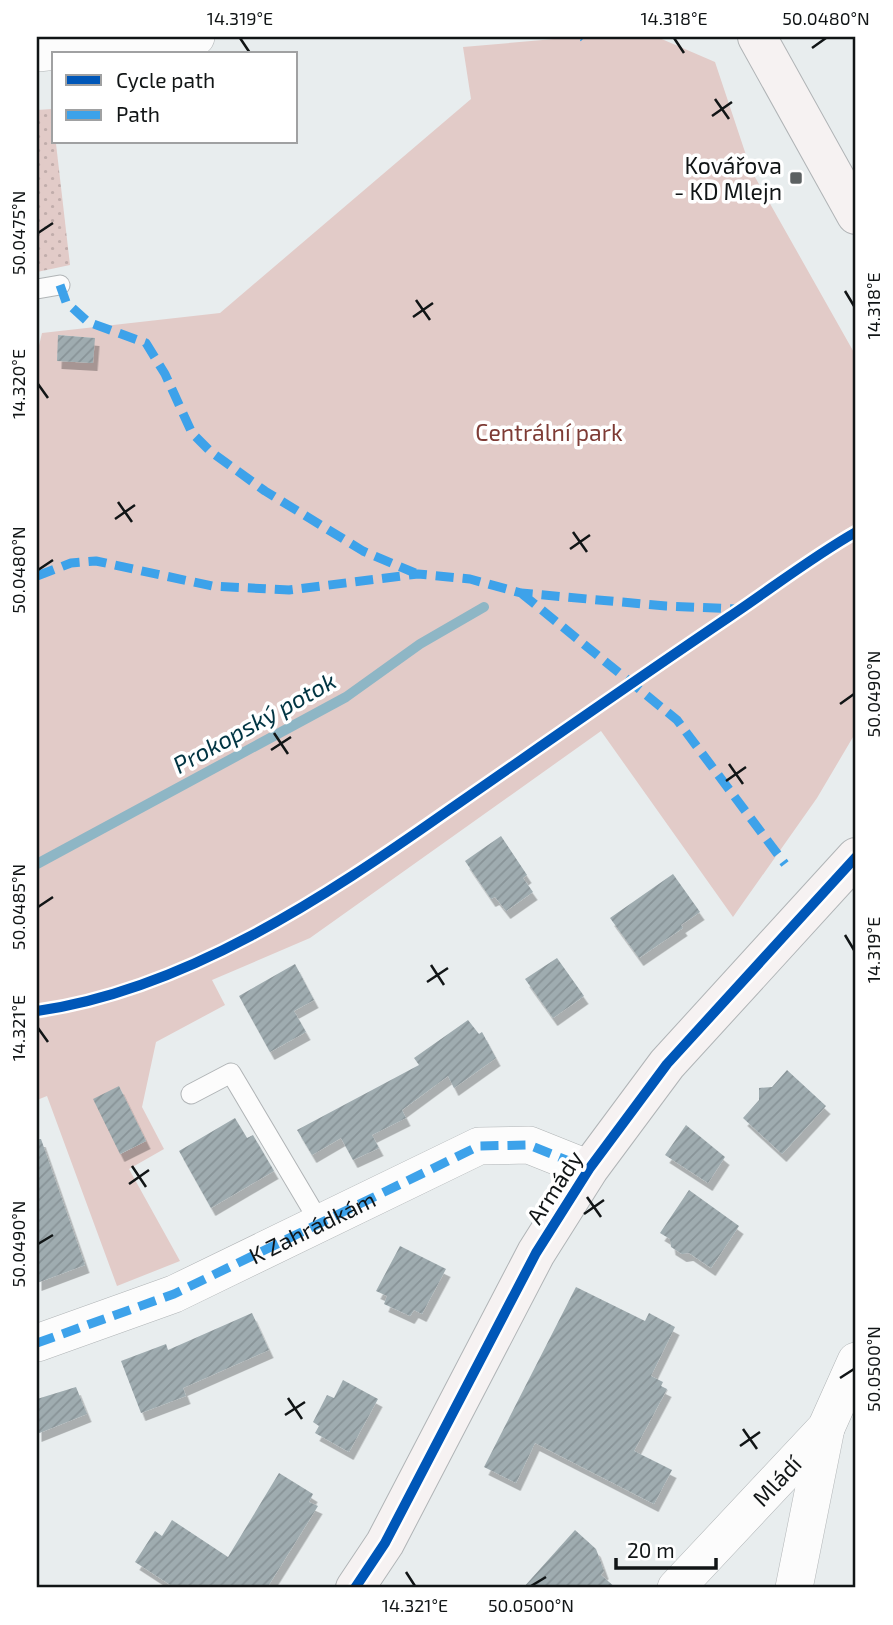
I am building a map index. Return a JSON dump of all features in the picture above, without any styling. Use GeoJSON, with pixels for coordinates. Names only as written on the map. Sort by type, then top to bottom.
{"type":"FeatureCollection","features":[{"type":"Feature","properties":{"kind":"street"},"geometry":{"type":"LineString","coordinates":[[37,53],[196,37]]}},
{"type":"Feature","properties":{"kind":"street"},"geometry":{"type":"LineString","coordinates":[[757,37],[856,215]]}},
{"type":"Feature","properties":{"kind":"street","name":"Armády"},"geometry":{"type":"LineString","coordinates":[[355,1588],[385,1543],[536,1254],[589,1169],[667,1064],[856,857]]}},
{"type":"Feature","properties":{"kind":"street","name":"K Zahrádkám"},"geometry":{"type":"LineString","coordinates":[[37,1343],[174,1294],[479,1146],[529,1144],[589,1169]]}},
{"type":"Feature","properties":{"kind":"street","name":"Mládí"},"geometry":{"type":"LineString","coordinates":[[676,1588],[826,1428],[856,1361]]}},
{"type":"Feature","properties":{"kind":"street"},"geometry":{"type":"LineString","coordinates":[[794,1588],[826,1428]]}},
{"type":"Feature","properties":{"kind":"lane"},"geometry":{"type":"LineString","coordinates":[[37,289],[60,285]]}},
{"type":"Feature","properties":{"kind":"lane"},"geometry":{"type":"LineString","coordinates":[[191,1094],[231,1073],[320,1223]]}},
{"type":"Feature","properties":{"kind":"green space","name":"Centrální park"},"geometry":{"type":"Polygon","coordinates":[[[577,37],[657,37],[715,62],[751,170],[856,356],[856,732],[817,798],[733,917],[601,731],[310,938],[212,980],[225,1005],[156,1042],[142,1107],[164,1149],[129,1169],[180,1261],[117,1286],[47,1096],[37,1100],[37,354],[42,333],[220,313],[471,99],[463,47],[577,37]],[[59,335],[57,361],[93,363],[94,338],[59,335]],[[119,1086],[120,1154],[121,1154],[146,1141],[119,1086]]]}},
{"type":"Feature","properties":{"kind":"green space"},"geometry":{"type":"Polygon","coordinates":[[[52,109],[52,144],[56,144],[70,265],[37,272],[37,110],[52,109]]]}},
{"type":"Feature","properties":{"kind":"building"},"geometry":{"type":"Polygon","coordinates":[[[58,335],[95,338],[93,363],[57,361],[58,335]]]}},
{"type":"Feature","properties":{"kind":"building"},"geometry":{"type":"Polygon","coordinates":[[[501,836],[527,875],[523,878],[533,892],[506,911],[495,897],[491,899],[465,861],[501,836]]]}},
{"type":"Feature","properties":{"kind":"building"},"geometry":{"type":"Polygon","coordinates":[[[673,874],[700,912],[681,925],[683,928],[639,958],[610,918],[673,874]]]}},
{"type":"Feature","properties":{"kind":"building"},"geometry":{"type":"Polygon","coordinates":[[[557,958],[584,996],[553,1018],[525,979],[557,958]]]}},
{"type":"Feature","properties":{"kind":"building"},"geometry":{"type":"Polygon","coordinates":[[[295,964],[314,1000],[294,1011],[306,1032],[270,1052],[239,996],[295,964]]]}},
{"type":"Feature","properties":{"kind":"building"},"geometry":{"type":"Polygon","coordinates":[[[468,1020],[479,1034],[482,1032],[496,1058],[454,1088],[448,1076],[402,1110],[406,1118],[372,1135],[379,1148],[353,1160],[341,1138],[312,1155],[297,1130],[419,1065],[414,1058],[468,1020]]]}},
{"type":"Feature","properties":{"kind":"building"},"geometry":{"type":"Polygon","coordinates":[[[787,1070],[826,1106],[782,1154],[743,1118],[759,1100],[759,1088],[772,1087],[787,1070]]]}},
{"type":"Feature","properties":{"kind":"building"},"geometry":{"type":"Polygon","coordinates":[[[119,1086],[146,1141],[120,1154],[93,1099],[119,1086]]]}},
{"type":"Feature","properties":{"kind":"building"},"geometry":{"type":"Polygon","coordinates":[[[235,1118],[247,1138],[253,1135],[274,1171],[211,1208],[179,1151],[235,1118]]]}},
{"type":"Feature","properties":{"kind":"building"},"geometry":{"type":"Polygon","coordinates":[[[686,1125],[725,1157],[708,1183],[665,1155],[686,1125]]]}},
{"type":"Feature","properties":{"kind":"building"},"geometry":{"type":"Polygon","coordinates":[[[37,1139],[41,1139],[85,1265],[37,1283],[37,1139]]]}},
{"type":"Feature","properties":{"kind":"building"},"geometry":{"type":"Polygon","coordinates":[[[689,1190],[739,1226],[711,1268],[689,1253],[682,1254],[671,1247],[670,1239],[660,1233],[689,1190]]]}},
{"type":"Feature","properties":{"kind":"building"},"geometry":{"type":"Polygon","coordinates":[[[400,1246],[446,1269],[422,1314],[414,1310],[410,1316],[384,1304],[387,1296],[376,1291],[400,1246]]]}},
{"type":"Feature","properties":{"kind":"building"},"geometry":{"type":"Polygon","coordinates":[[[576,1287],[645,1321],[649,1313],[675,1327],[651,1376],[663,1382],[661,1386],[667,1389],[634,1451],[672,1470],[654,1504],[535,1443],[516,1483],[484,1467],[576,1287]]]}},
{"type":"Feature","properties":{"kind":"building"},"geometry":{"type":"Polygon","coordinates":[[[252,1313],[269,1350],[183,1388],[186,1396],[141,1413],[121,1361],[166,1344],[168,1350],[252,1313]]]}},
{"type":"Feature","properties":{"kind":"building"},"geometry":{"type":"Polygon","coordinates":[[[343,1380],[378,1399],[349,1452],[315,1433],[319,1426],[313,1422],[327,1395],[334,1398],[343,1380]]]}},
{"type":"Feature","properties":{"kind":"building"},"geometry":{"type":"Polygon","coordinates":[[[76,1387],[87,1414],[37,1434],[37,1399],[76,1387]]]}},
{"type":"Feature","properties":{"kind":"building"},"geometry":{"type":"Polygon","coordinates":[[[279,1473],[313,1494],[309,1502],[318,1506],[267,1588],[175,1588],[135,1562],[155,1531],[162,1536],[172,1520],[228,1557],[279,1473]]]}},
{"type":"Feature","properties":{"kind":"building"},"geometry":{"type":"Polygon","coordinates":[[[575,1530],[596,1549],[604,1571],[601,1575],[616,1588],[523,1588],[575,1530]]]}},
{"type":"Feature","properties":{"kind":"waterway","name":"Prokopský potok"},"geometry":{"type":"LineString","coordinates":[[37,864],[346,697],[420,644],[484,607]]}},
{"type":"Feature","properties":{"kind":"marked path"},"geometry":{"type":"LineString","coordinates":[[60,285],[66,302],[88,322],[146,343],[165,374],[192,433],[210,451],[265,491],[363,551],[415,573]]}},
{"type":"Feature","properties":{"kind":"marked path"},"geometry":{"type":"LineString","coordinates":[[37,576],[71,563],[96,561],[212,586],[289,590],[418,574],[470,579],[521,593],[666,606],[738,609]]}},
{"type":"Feature","properties":{"kind":"marked path"},"geometry":{"type":"LineString","coordinates":[[521,593],[677,720],[785,864]]}},
{"type":"Feature","properties":{"kind":"marked path"},"geometry":{"type":"LineString","coordinates":[[37,1343],[174,1294],[479,1146],[529,1145],[589,1169]]}},
{"type":"Feature","properties":{"kind":"cycle path"},"geometry":{"type":"LineString","coordinates":[[37,1011],[92,1000],[146,983],[252,936],[302,907],[400,844],[808,562],[856,532]]}},
{"type":"Feature","properties":{"kind":"cycle path"},"geometry":{"type":"LineString","coordinates":[[355,1588],[385,1543],[536,1253],[589,1169],[667,1064],[856,857]]}},
{"type":"Feature","properties":{"kind":"place","name":"Kovářova - KD Mlejn"},"geometry":{"type":"Point","coordinates":[796,178]}}]}
